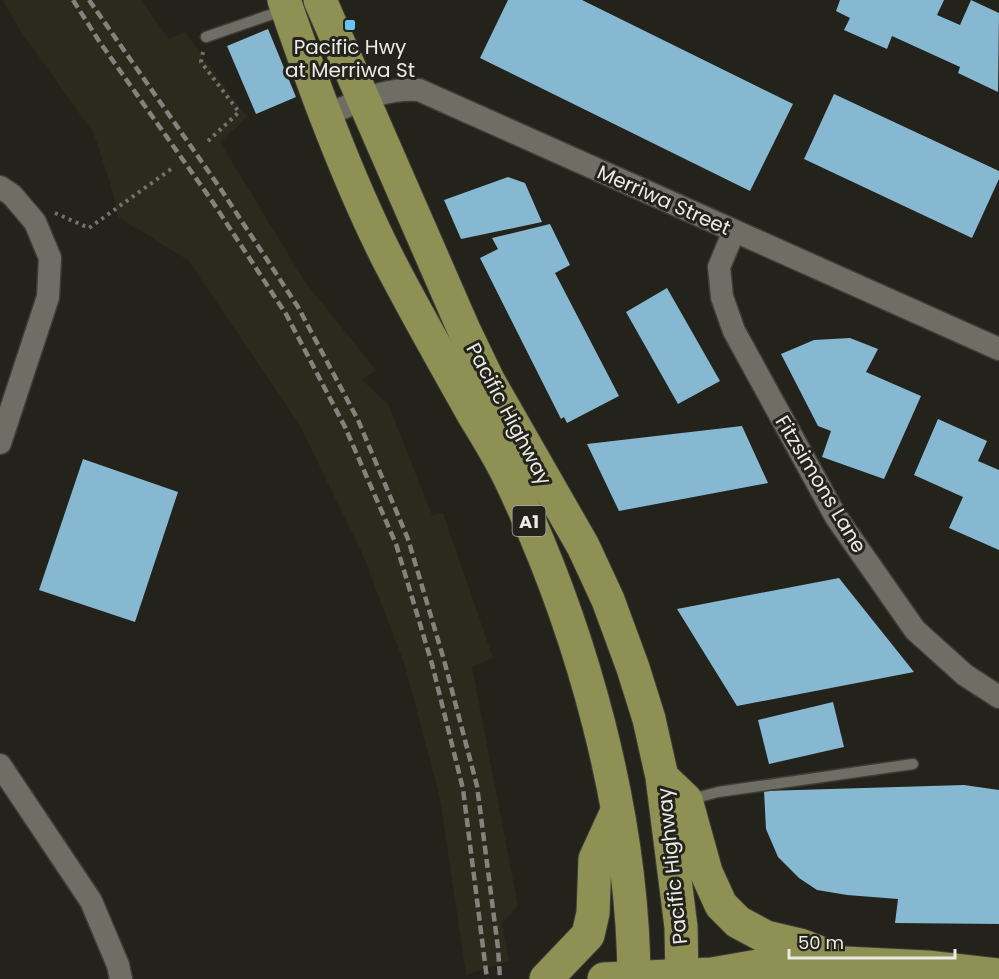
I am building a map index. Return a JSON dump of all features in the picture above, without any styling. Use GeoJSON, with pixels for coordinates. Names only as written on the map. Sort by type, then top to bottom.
{"type":"FeatureCollection","features":[{"type":"Feature","properties":{"kind":"highway","name":"Pacific Highway"},"geometry":{"type":"LineString","coordinates":[[320,0],[464,330],[488,380],[583,546],[608,600],[650,718],[662,777],[681,927],[682,978]]}},
{"type":"Feature","properties":{"kind":"highway","name":"Pacific Highway"},"geometry":{"type":"LineString","coordinates":[[286,4],[358,195],[412,305],[510,477],[563,607],[585,678],[617,812],[630,907],[624,978]]}},
{"type":"Feature","properties":{"kind":"highway"},"geometry":{"type":"LineString","coordinates":[[662,777],[686,800],[706,872],[721,905],[738,922],[765,937],[800,945],[844,963]]}},
{"type":"Feature","properties":{"kind":"highway"},"geometry":{"type":"LineString","coordinates":[[546,979],[588,935],[593,913],[595,859],[617,812]]}},
{"type":"Feature","properties":{"kind":"highway"},"geometry":{"type":"LineString","coordinates":[[624,978],[682,978],[844,963],[927,967],[999,975]]}},
{"type":"Feature","properties":{"kind":"street","name":"Merriwa Street"},"geometry":{"type":"LineString","coordinates":[[327,115],[379,93],[403,88],[419,90],[999,349]]}},
{"type":"Feature","properties":{"kind":"street"},"geometry":{"type":"LineString","coordinates":[[0,187],[12,195],[35,222],[50,258],[48,297],[0,443]]}},
{"type":"Feature","properties":{"kind":"street","name":"Fitzsimons Lane"},"geometry":{"type":"LineString","coordinates":[[734,231],[719,267],[722,297],[734,331],[836,517],[915,630],[965,675],[999,697]]}},
{"type":"Feature","properties":{"kind":"street"},"geometry":{"type":"LineString","coordinates":[[0,765],[91,901],[118,965],[121,979]]}},
{"type":"Feature","properties":{"kind":"lane"},"geometry":{"type":"LineString","coordinates":[[206,37],[286,4]]}},
{"type":"Feature","properties":{"kind":"lane"},"geometry":{"type":"LineString","coordinates":[[686,800],[718,792],[913,764]]}},
{"type":"Feature","properties":{"kind":"path"},"geometry":{"type":"LineString","coordinates":[[206,37],[201,62],[239,112],[206,143]]}},
{"type":"Feature","properties":{"kind":"path"},"geometry":{"type":"LineString","coordinates":[[35,222],[50,211],[89,228],[174,167]]}},
{"type":"Feature","properties":{"kind":"shaded area"},"geometry":{"type":"Polygon","coordinates":[[[2,0],[141,0],[169,39],[185,32],[247,117],[220,142],[305,282],[376,370],[362,380],[388,404],[432,515],[443,513],[493,658],[472,667],[518,906],[502,923],[509,961],[466,975],[440,798],[405,666],[363,555],[299,424],[188,260],[118,217],[113,193],[94,134],[24,36],[2,0]]]}},
{"type":"Feature","properties":{"kind":"building"},"geometry":{"type":"Polygon","coordinates":[[[508,0],[582,0],[793,104],[750,191],[480,58],[508,0]]]}},
{"type":"Feature","properties":{"kind":"building"},"geometry":{"type":"Polygon","coordinates":[[[840,0],[944,0],[937,15],[960,25],[971,0],[999,13],[998,92],[958,73],[960,67],[892,36],[887,49],[844,30],[850,18],[836,11],[840,0]]]}},
{"type":"Feature","properties":{"kind":"building"},"geometry":{"type":"Polygon","coordinates":[[[268,29],[296,97],[256,114],[227,46],[268,29]]]}},
{"type":"Feature","properties":{"kind":"building"},"geometry":{"type":"Polygon","coordinates":[[[834,94],[999,171],[999,179],[972,238],[804,159],[834,94]]]}},
{"type":"Feature","properties":{"kind":"building"},"geometry":{"type":"Polygon","coordinates":[[[508,177],[525,183],[542,222],[461,239],[444,200],[508,177]]]}},
{"type":"Feature","properties":{"kind":"building"},"geometry":{"type":"Polygon","coordinates":[[[550,224],[570,265],[555,273],[619,396],[567,423],[564,417],[561,419],[480,258],[498,249],[492,238],[550,224]]]}},
{"type":"Feature","properties":{"kind":"building"},"geometry":{"type":"Polygon","coordinates":[[[667,288],[720,381],[678,404],[626,312],[667,288]]]}},
{"type":"Feature","properties":{"kind":"building"},"geometry":{"type":"Polygon","coordinates":[[[850,338],[878,349],[866,372],[921,396],[884,479],[822,457],[831,431],[818,426],[781,354],[814,340],[850,338]]]}},
{"type":"Feature","properties":{"kind":"building"},"geometry":{"type":"Polygon","coordinates":[[[938,419],[987,441],[978,461],[999,470],[999,550],[949,528],[963,497],[914,475],[938,419]]]}},
{"type":"Feature","properties":{"kind":"building"},"geometry":{"type":"Polygon","coordinates":[[[742,426],[768,483],[619,511],[587,444],[742,426]]]}},
{"type":"Feature","properties":{"kind":"building"},"geometry":{"type":"Polygon","coordinates":[[[83,459],[178,492],[135,622],[39,590],[83,459]]]}},
{"type":"Feature","properties":{"kind":"building"},"geometry":{"type":"Polygon","coordinates":[[[839,578],[914,672],[737,706],[677,609],[839,578]]]}},
{"type":"Feature","properties":{"kind":"building"},"geometry":{"type":"Polygon","coordinates":[[[833,702],[844,747],[769,764],[758,720],[833,702]]]}},
{"type":"Feature","properties":{"kind":"building"},"geometry":{"type":"Polygon","coordinates":[[[964,785],[999,790],[999,924],[895,923],[898,899],[817,890],[799,878],[778,857],[766,829],[764,791],[964,785]]]}},
{"type":"Feature","properties":{"kind":"railway"},"geometry":{"type":"LineString","coordinates":[[73,0],[99,41],[212,201],[286,314],[345,427],[396,544],[432,664],[463,789],[487,979]]}},
{"type":"Feature","properties":{"kind":"railway"},"geometry":{"type":"LineString","coordinates":[[89,0],[220,188],[298,307],[358,420],[408,539],[444,660],[477,786],[500,979]]}},
{"type":"Feature","properties":{"kind":"place","name":"Pacific Hwy at Merriwa St"},"geometry":{"type":"Point","coordinates":[350,25]}}]}
